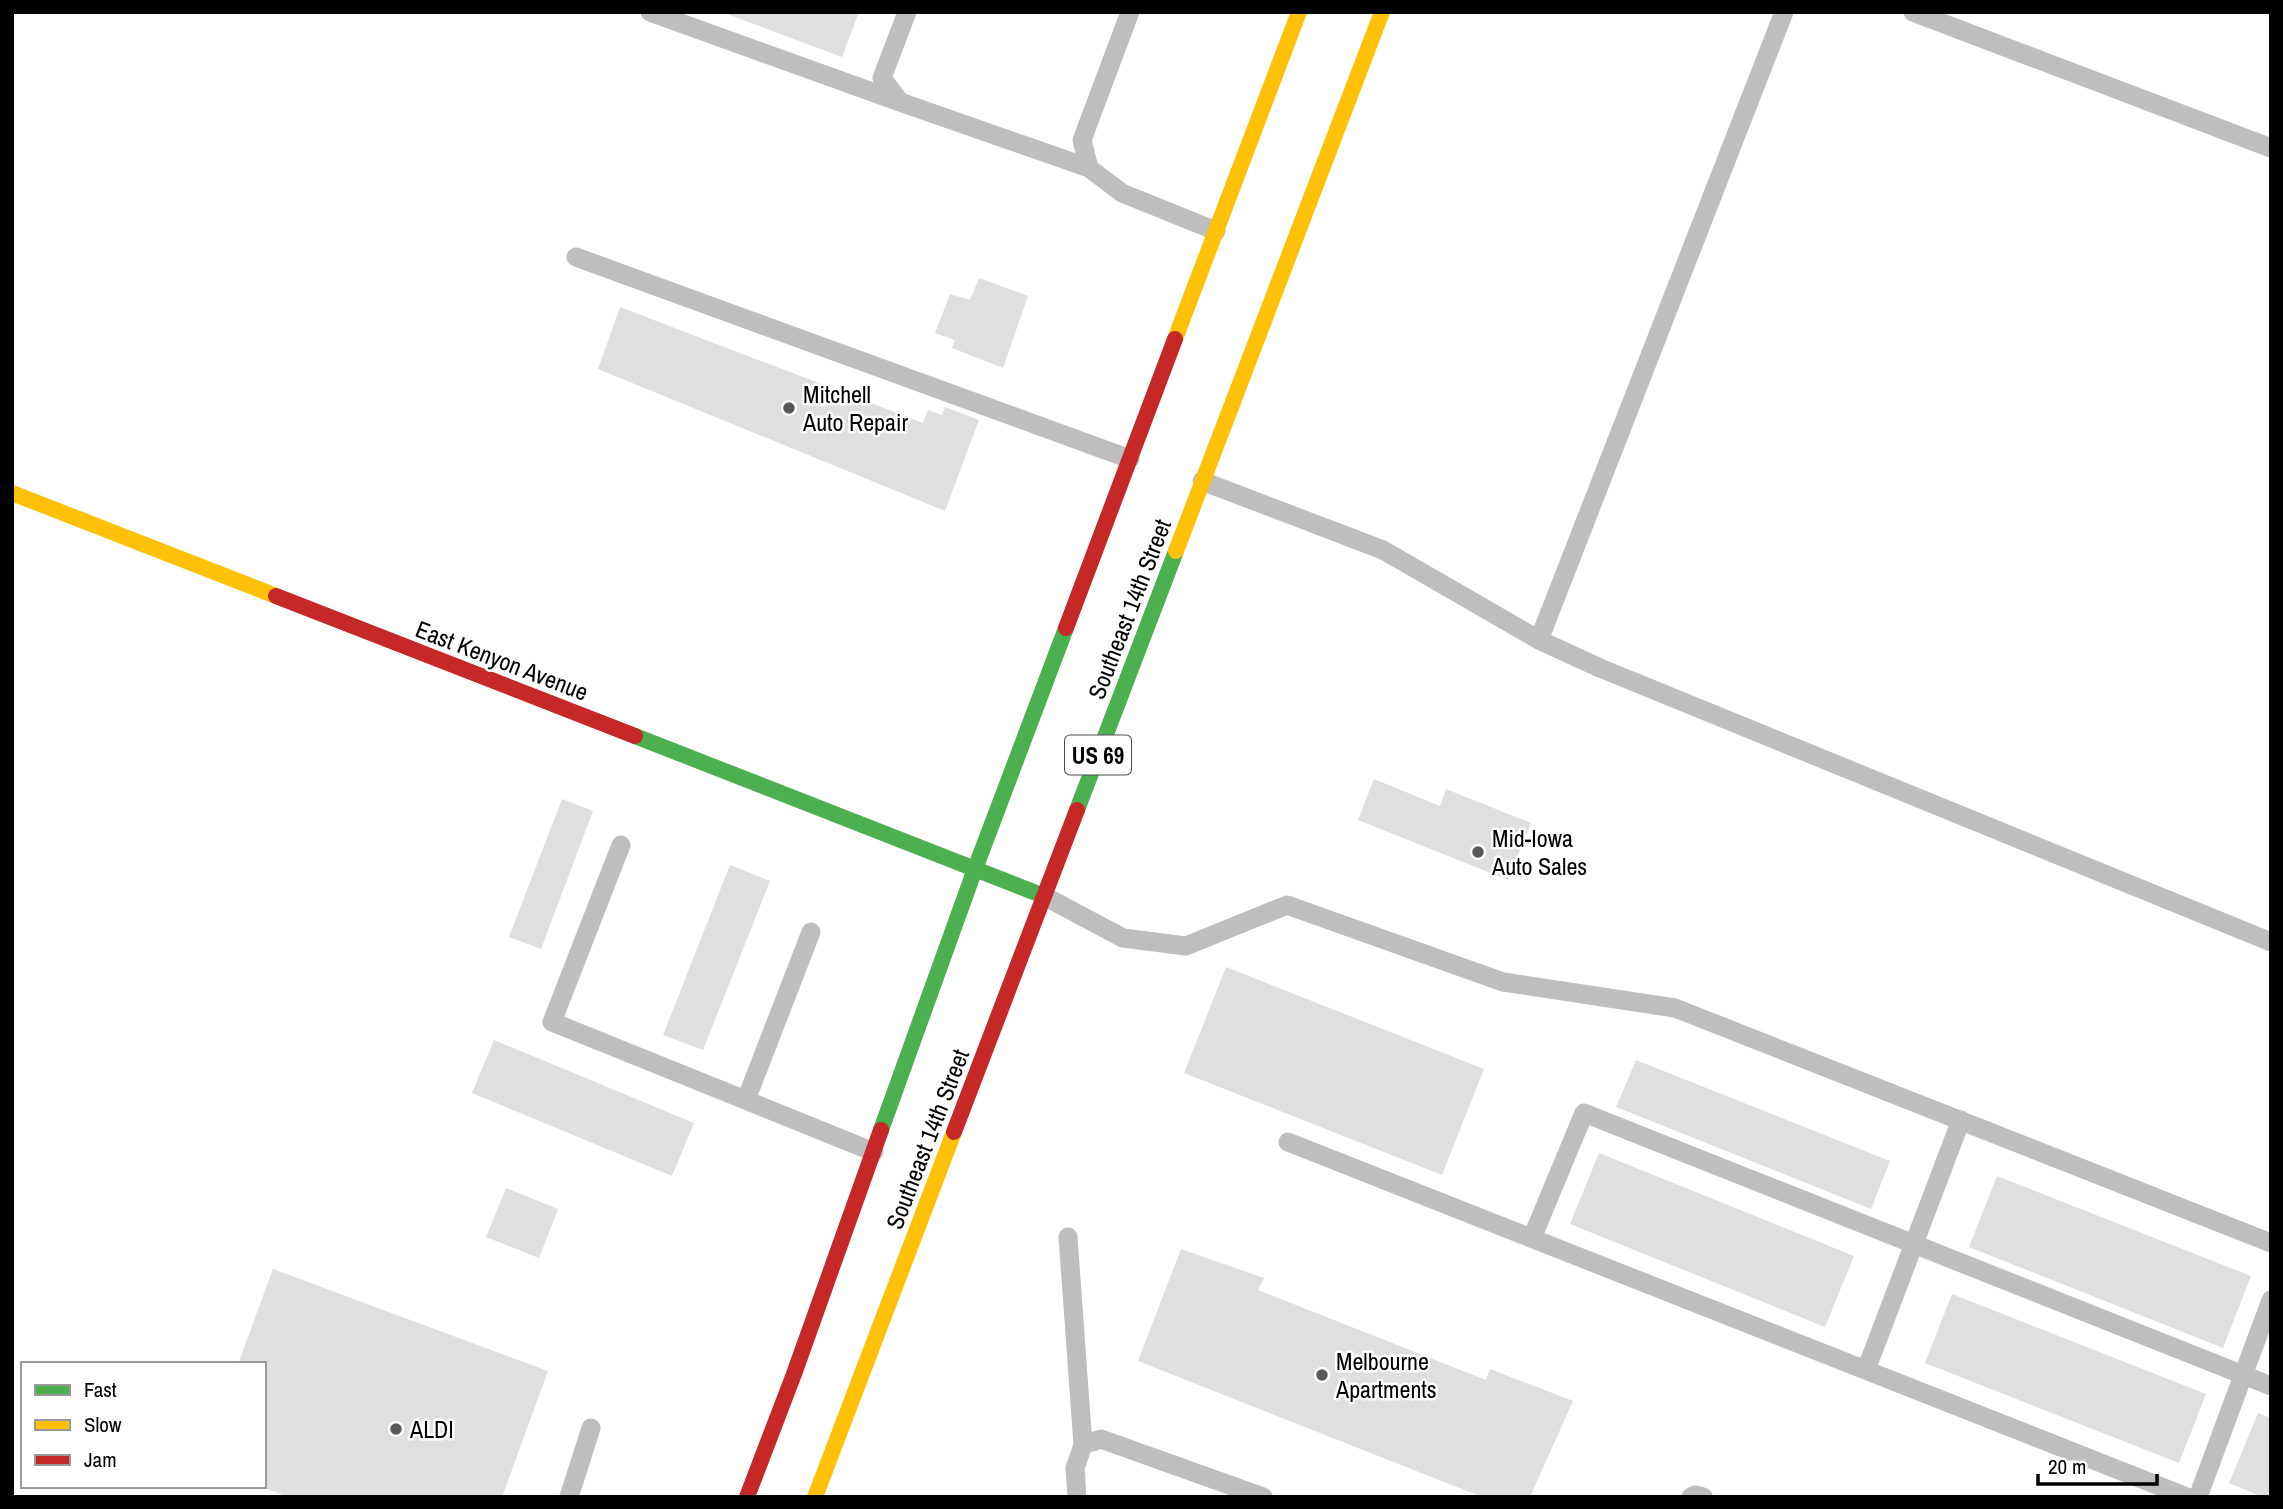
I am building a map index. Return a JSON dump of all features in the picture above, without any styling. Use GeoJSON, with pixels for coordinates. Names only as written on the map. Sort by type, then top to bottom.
{"type":"FeatureCollection","features":[{"type":"Feature","properties":{"kind":"main road","name":"Southeast 14th Street"},"geometry":{"type":"LineString","coordinates":[[747,1497],[794,1374],[975,869],[1299,12]]}},
{"type":"Feature","properties":{"kind":"main road","name":"Southeast 14th Street"},"geometry":{"type":"LineString","coordinates":[[814,1497],[1381,12]]}},
{"type":"Feature","properties":{"kind":"main road","name":"East Kenyon Avenue"},"geometry":{"type":"LineString","coordinates":[[12,493],[1044,896]]}},
{"type":"Feature","properties":{"kind":"lane"},"geometry":{"type":"LineString","coordinates":[[650,12],[1088,168],[1122,193],[1216,231]]}},
{"type":"Feature","properties":{"kind":"lane"},"geometry":{"type":"LineString","coordinates":[[900,102],[882,78],[907,12]]}},
{"type":"Feature","properties":{"kind":"lane"},"geometry":{"type":"LineString","coordinates":[[1088,168],[1082,140],[1130,12]]}},
{"type":"Feature","properties":{"kind":"lane"},"geometry":{"type":"LineString","coordinates":[[1539,640],[1784,12]]}},
{"type":"Feature","properties":{"kind":"lane"},"geometry":{"type":"LineString","coordinates":[[1913,12],[2271,148]]}},
{"type":"Feature","properties":{"kind":"lane"},"geometry":{"type":"LineString","coordinates":[[576,257],[1130,459]]}},
{"type":"Feature","properties":{"kind":"lane"},"geometry":{"type":"LineString","coordinates":[[1202,481],[1383,550],[1539,640],[1600,668],[2271,942]]}},
{"type":"Feature","properties":{"kind":"lane"},"geometry":{"type":"LineString","coordinates":[[621,845],[552,1022],[874,1152]]}},
{"type":"Feature","properties":{"kind":"lane"},"geometry":{"type":"LineString","coordinates":[[1044,896],[1122,938],[1186,946],[1287,905],[1503,982],[1675,1008],[2271,1243]]}},
{"type":"Feature","properties":{"kind":"lane"},"geometry":{"type":"LineString","coordinates":[[746,1100],[811,932]]}},
{"type":"Feature","properties":{"kind":"lane"},"geometry":{"type":"LineString","coordinates":[[1532,1238],[1584,1114],[2271,1386]]}},
{"type":"Feature","properties":{"kind":"lane"},"geometry":{"type":"LineString","coordinates":[[1866,1370],[1961,1120]]}},
{"type":"Feature","properties":{"kind":"lane"},"geometry":{"type":"LineString","coordinates":[[1288,1142],[2186,1497]]}},
{"type":"Feature","properties":{"kind":"lane"},"geometry":{"type":"LineString","coordinates":[[1068,1237],[1083,1445],[1075,1468],[1077,1497]]}},
{"type":"Feature","properties":{"kind":"lane"},"geometry":{"type":"LineString","coordinates":[[2197,1497],[2271,1300]]}},
{"type":"Feature","properties":{"kind":"lane"},"geometry":{"type":"LineString","coordinates":[[569,1497],[591,1428]]}},
{"type":"Feature","properties":{"kind":"lane"},"geometry":{"type":"LineString","coordinates":[[1083,1445],[1101,1439],[1262,1497]]}},
{"type":"Feature","properties":{"kind":"lane"},"geometry":{"type":"LineString","coordinates":[[1691,1497],[1695,1494],[1703,1497]]}},
{"type":"Feature","properties":{"kind":"building"},"geometry":{"type":"Polygon","coordinates":[[[722,12],[859,12],[842,57],[722,12]]]}},
{"type":"Feature","properties":{"kind":"building"},"geometry":{"type":"Polygon","coordinates":[[[979,278],[1028,296],[1003,368],[952,348],[955,340],[935,333],[950,294],[970,300],[979,278]]]}},
{"type":"Feature","properties":{"kind":"building","name":"Mitchell Auto Repair"},"geometry":{"type":"Polygon","coordinates":[[[620,307],[923,423],[928,410],[942,415],[945,407],[979,420],[945,511],[598,369],[620,307]]]}},
{"type":"Feature","properties":{"kind":"building","name":"Mid-Iowa Auto Sales"},"geometry":{"type":"Polygon","coordinates":[[[1374,779],[1440,806],[1446,789],[1531,823],[1508,880],[1358,820],[1374,779]]]}},
{"type":"Feature","properties":{"kind":"building"},"geometry":{"type":"Polygon","coordinates":[[[562,799],[593,811],[541,949],[509,937],[562,799]]]}},
{"type":"Feature","properties":{"kind":"building"},"geometry":{"type":"Polygon","coordinates":[[[730,865],[770,881],[703,1050],[663,1035],[730,865]]]}},
{"type":"Feature","properties":{"kind":"building"},"geometry":{"type":"Polygon","coordinates":[[[1226,967],[1484,1069],[1442,1175],[1184,1073],[1226,967]]]}},
{"type":"Feature","properties":{"kind":"building"},"geometry":{"type":"Polygon","coordinates":[[[494,1040],[694,1123],[672,1176],[472,1093],[494,1040]]]}},
{"type":"Feature","properties":{"kind":"building"},"geometry":{"type":"Polygon","coordinates":[[[1636,1060],[1890,1161],[1871,1209],[1616,1107],[1636,1060]]]}},
{"type":"Feature","properties":{"kind":"building"},"geometry":{"type":"Polygon","coordinates":[[[1599,1153],[1854,1256],[1825,1327],[1570,1224],[1599,1153]]]}},
{"type":"Feature","properties":{"kind":"building"},"geometry":{"type":"Polygon","coordinates":[[[1997,1176],[2251,1276],[2223,1348],[1969,1247],[1997,1176]]]}},
{"type":"Feature","properties":{"kind":"building"},"geometry":{"type":"Polygon","coordinates":[[[506,1188],[558,1209],[539,1258],[486,1237],[506,1188]]]}},
{"type":"Feature","properties":{"kind":"building","name":"Melbourne Apartments"},"geometry":{"type":"Polygon","coordinates":[[[1181,1249],[1264,1278],[1258,1290],[1486,1380],[1490,1369],[1573,1401],[1530,1497],[1482,1497],[1138,1361],[1181,1249]]]}},
{"type":"Feature","properties":{"kind":"building","name":"ALDI"},"geometry":{"type":"Polygon","coordinates":[[[273,1269],[548,1371],[502,1497],[289,1497],[264,1488],[266,1362],[239,1362],[273,1269]]]}},
{"type":"Feature","properties":{"kind":"building"},"geometry":{"type":"Polygon","coordinates":[[[1952,1294],[2206,1394],[2179,1463],[1925,1363],[1952,1294]]]}},
{"type":"Feature","properties":{"kind":"building"},"geometry":{"type":"Polygon","coordinates":[[[2258,1413],[2271,1418],[2271,1497],[2263,1497],[2229,1483],[2258,1413]]]}},
{"type":"Feature","properties":{"kind":"traffic: fast"},"geometry":{"type":"LineString","coordinates":[[1077,810],[1176,551]]}},
{"type":"Feature","properties":{"kind":"traffic: fast"},"geometry":{"type":"LineString","coordinates":[[881,1130],[1066,628]]}},
{"type":"Feature","properties":{"kind":"traffic: fast"},"geometry":{"type":"LineString","coordinates":[[635,736],[1044,896]]}},
{"type":"Feature","properties":{"kind":"traffic: slow"},"geometry":{"type":"LineString","coordinates":[[1175,339],[1299,12]]}},
{"type":"Feature","properties":{"kind":"traffic: slow"},"geometry":{"type":"LineString","coordinates":[[1176,551],[1382,12]]}},
{"type":"Feature","properties":{"kind":"traffic: slow"},"geometry":{"type":"LineString","coordinates":[[12,493],[276,596]]}},
{"type":"Feature","properties":{"kind":"traffic: slow"},"geometry":{"type":"LineString","coordinates":[[815,1497],[954,1132]]}},
{"type":"Feature","properties":{"kind":"traffic: jam"},"geometry":{"type":"LineString","coordinates":[[1066,628],[1175,339]]}},
{"type":"Feature","properties":{"kind":"traffic: jam"},"geometry":{"type":"LineString","coordinates":[[276,596],[635,736]]}},
{"type":"Feature","properties":{"kind":"traffic: jam"},"geometry":{"type":"LineString","coordinates":[[954,1132],[1077,810]]}},
{"type":"Feature","properties":{"kind":"traffic: jam"},"geometry":{"type":"LineString","coordinates":[[747,1497],[881,1130]]}},
{"type":"Feature","properties":{"kind":"place","name":"Mitchell Auto Repair"},"geometry":{"type":"Point","coordinates":[789,408]}},
{"type":"Feature","properties":{"kind":"place","name":"Mid-Iowa Auto Sales"},"geometry":{"type":"Point","coordinates":[1478,852]}},
{"type":"Feature","properties":{"kind":"place","name":"Melbourne Apartments"},"geometry":{"type":"Point","coordinates":[1322,1375]}},
{"type":"Feature","properties":{"kind":"place","name":"ALDI"},"geometry":{"type":"Point","coordinates":[396,1429]}}]}
